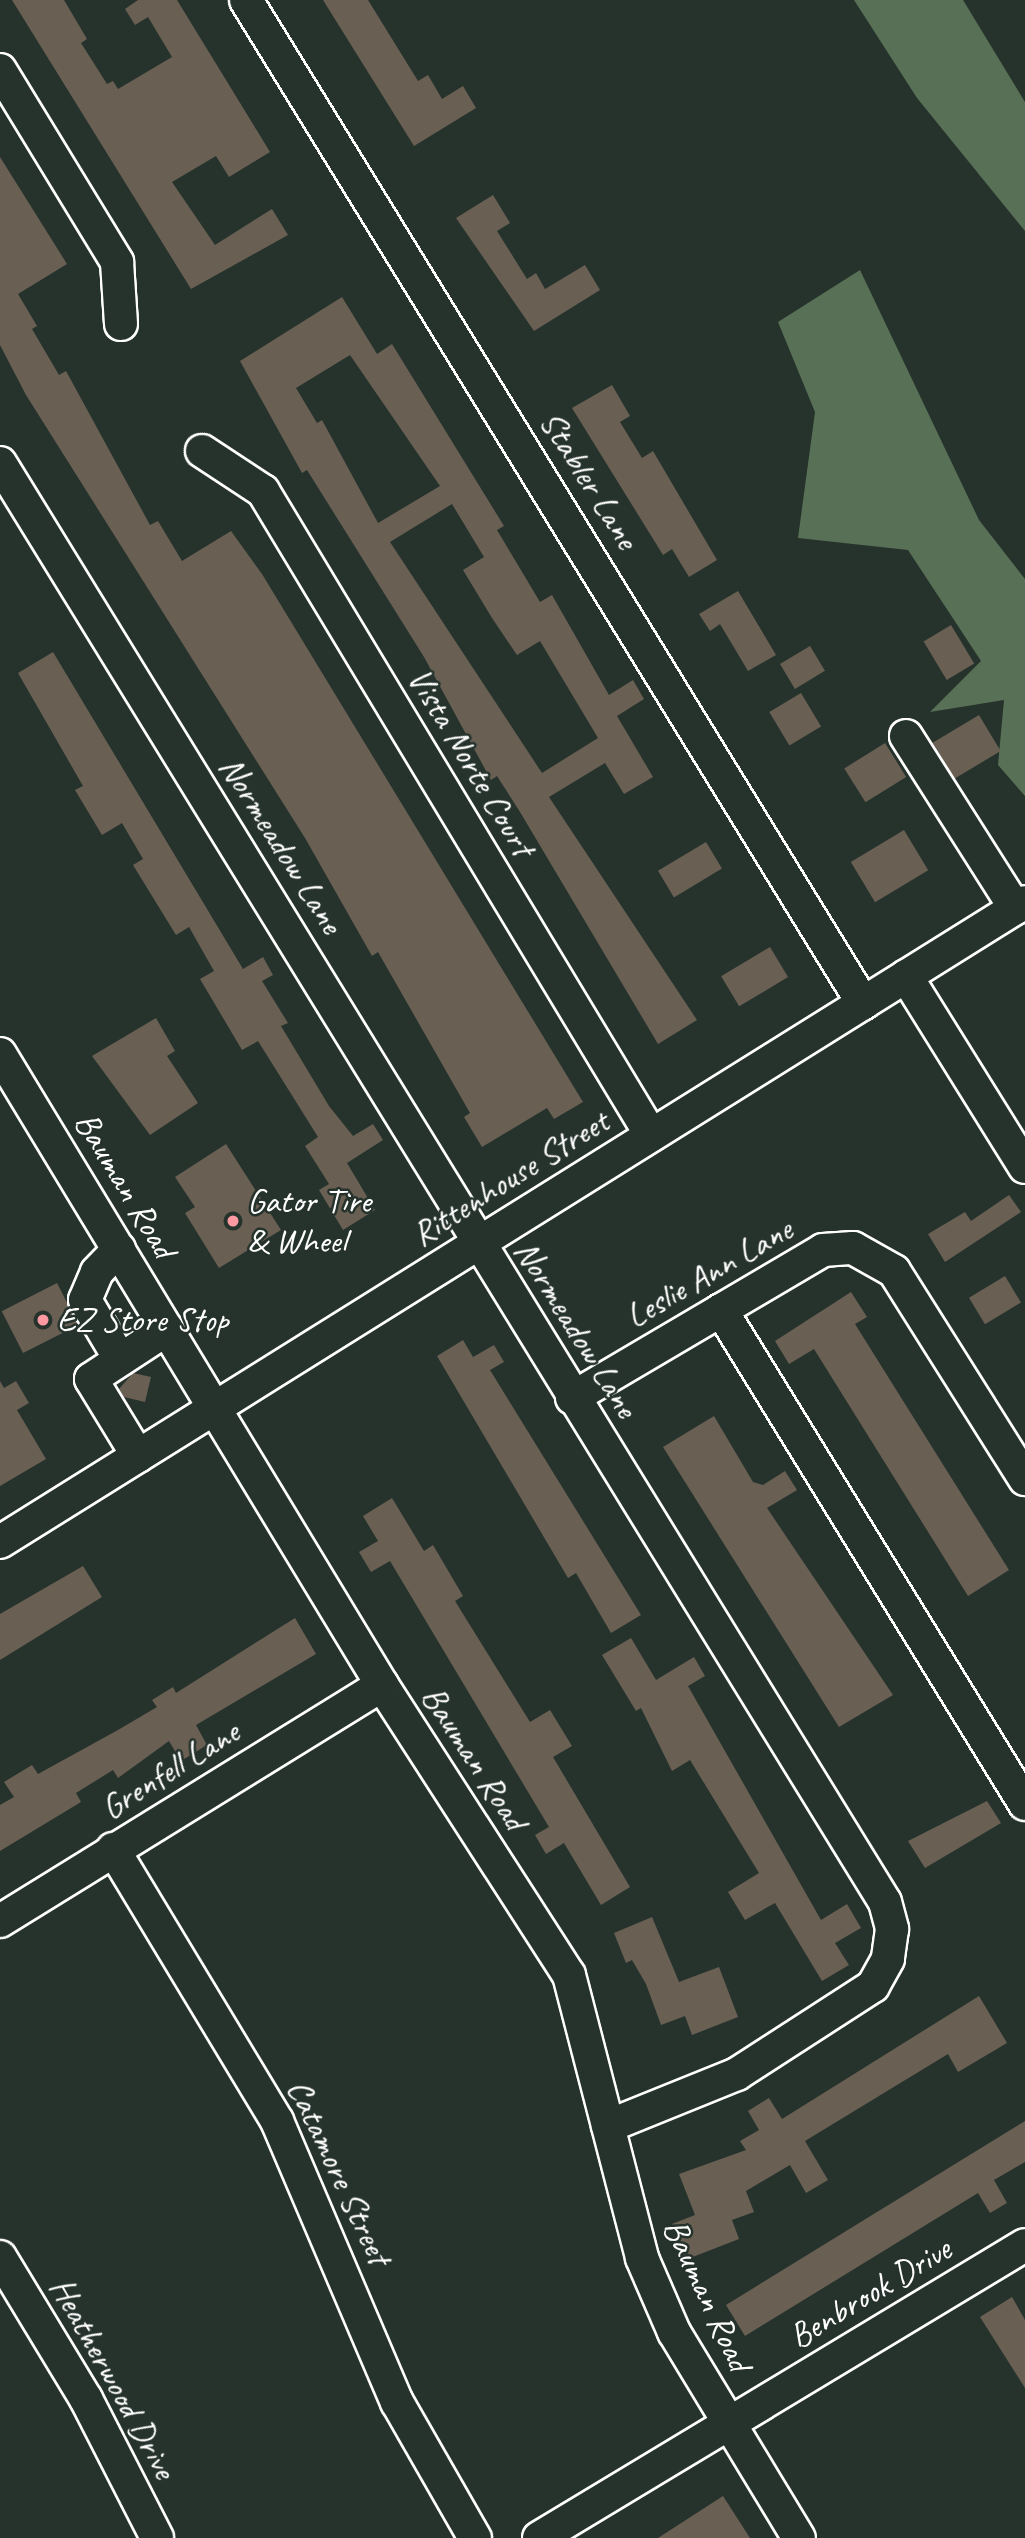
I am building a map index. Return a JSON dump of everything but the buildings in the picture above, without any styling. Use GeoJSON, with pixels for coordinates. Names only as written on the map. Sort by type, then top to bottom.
{"type":"FeatureCollection","features":[{"type":"Feature","properties":{"kind":"street","name":"Stabler Lane"},"geometry":{"type":"LineString","coordinates":[[246,0],[863,1003]]}},
{"type":"Feature","properties":{"kind":"street"},"geometry":{"type":"LineString","coordinates":[[0,70],[117,262],[121,324]]}},
{"type":"Feature","properties":{"kind":"street","name":"Vista Norte Court"},"geometry":{"type":"LineString","coordinates":[[202,451],[263,491],[651,1135]]}},
{"type":"Feature","properties":{"kind":"street","name":"Normeadow Lane"},"geometry":{"type":"LineString","coordinates":[[0,463],[572,1398],[885,1902],[892,1928],[888,1959],[873,1986],[737,2074],[608,2126]]}},
{"type":"Feature","properties":{"kind":"street"},"geometry":{"type":"LineString","coordinates":[[906,736],[1020,905]]}},
{"type":"Feature","properties":{"kind":"street","name":"Rittenhouse Street"},"geometry":{"type":"LineString","coordinates":[[0,1542],[1020,905]]}},
{"type":"Feature","properties":{"kind":"street"},"geometry":{"type":"LineString","coordinates":[[906,976],[1025,1167]]}},
{"type":"Feature","properties":{"kind":"street","name":"Bauman Road"},"geometry":{"type":"LineString","coordinates":[[0,1054],[382,1685],[569,1975],[642,2258],[674,2332],[727,2424],[799,2538]]}},
{"type":"Feature","properties":{"kind":"street","name":"Leslie Ann Lane"},"geometry":{"type":"LineString","coordinates":[[572,1398],[823,1250],[853,1248],[894,1271],[1025,1479]]}},
{"type":"Feature","properties":{"kind":"street"},"geometry":{"type":"LineString","coordinates":[[119,1249],[97,1272],[85,1300],[120,1359]]}},
{"type":"Feature","properties":{"kind":"street"},"geometry":{"type":"LineString","coordinates":[[721,1310],[1025,1804]]}},
{"type":"Feature","properties":{"kind":"street"},"geometry":{"type":"LineString","coordinates":[[138,1455],[91,1379],[167,1329]]}},
{"type":"Feature","properties":{"kind":"street","name":"Grenfell Lane"},"geometry":{"type":"LineString","coordinates":[[0,1921],[382,1685]]}},
{"type":"Feature","properties":{"kind":"street","name":"Catamore Street"},"geometry":{"type":"LineString","coordinates":[[113,1849],[277,2121],[397,2402],[475,2538]]}},
{"type":"Feature","properties":{"kind":"street","name":"Benbrook Drive"},"geometry":{"type":"LineString","coordinates":[[539,2538],[1025,2245]]}},
{"type":"Feature","properties":{"kind":"street","name":"Heatherwood Drive"},"geometry":{"type":"LineString","coordinates":[[0,2258],[86,2399],[157,2538]]}},
{"type":"Feature","properties":{"kind":"green space"},"geometry":{"type":"Polygon","coordinates":[[[854,0],[963,0],[1025,102],[1025,231],[917,98],[854,0]]]}},
{"type":"Feature","properties":{"kind":"green space"},"geometry":{"type":"Polygon","coordinates":[[[860,270],[979,520],[1025,579],[1025,796],[998,765],[1004,700],[930,712],[981,661],[908,550],[798,538],[815,412],[778,322],[860,270]]]}},
{"type":"Feature","properties":{"kind":"place","name":"Gator Tire & Wheel"},"geometry":{"type":"Point","coordinates":[233,1221]}},
{"type":"Feature","properties":{"kind":"place","name":"EZ Store Stop"},"geometry":{"type":"Point","coordinates":[43,1320]}}]}
